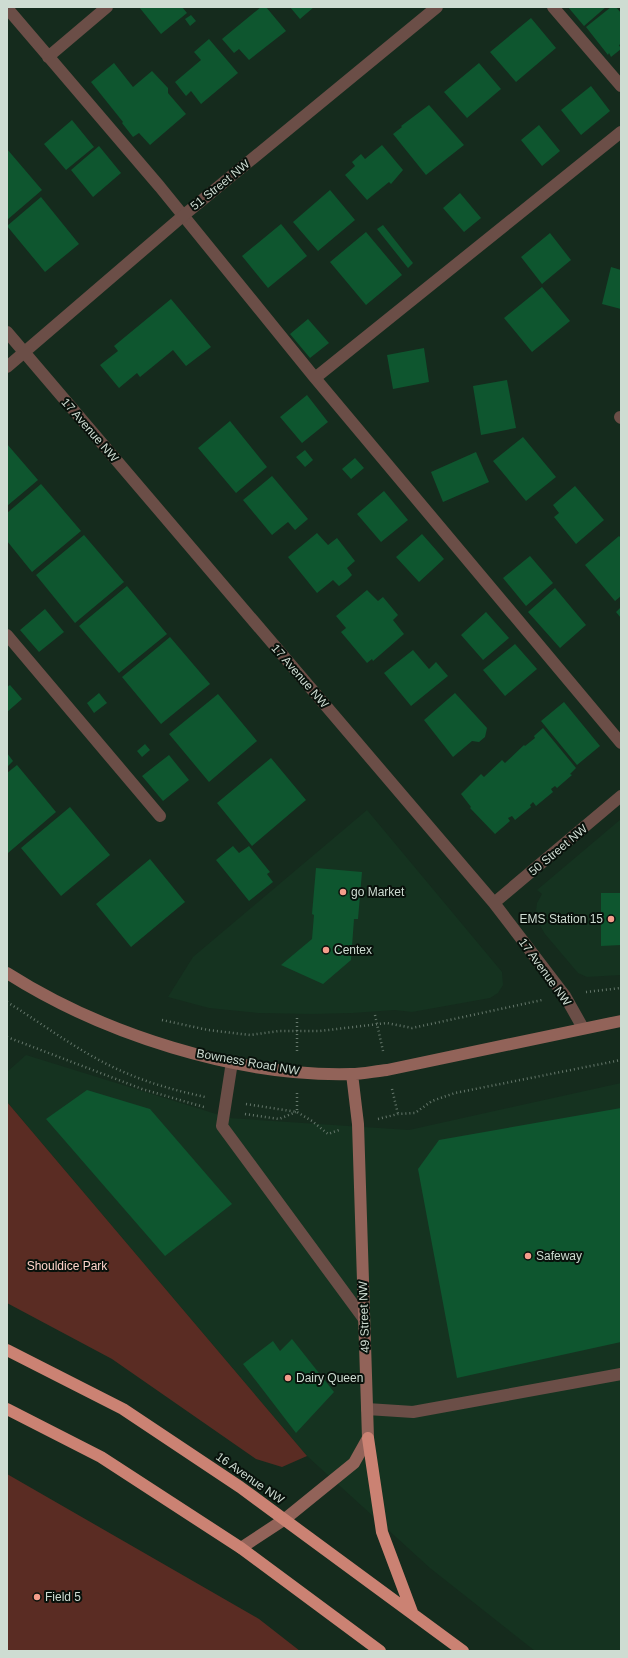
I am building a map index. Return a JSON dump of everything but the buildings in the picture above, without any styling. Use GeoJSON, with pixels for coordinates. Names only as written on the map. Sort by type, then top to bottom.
{"type":"FeatureCollection","features":[{"type":"Feature","properties":{"kind":"highway","name":"16 Avenue NW"},"geometry":{"type":"LineString","coordinates":[[7,1350],[123,1409],[285,1519],[412,1612],[462,1651]]}},
{"type":"Feature","properties":{"kind":"highway"},"geometry":{"type":"LineString","coordinates":[[7,1409],[101,1457],[241,1548],[380,1651]]}},
{"type":"Feature","properties":{"kind":"highway"},"geometry":{"type":"LineString","coordinates":[[368,1438],[382,1532],[412,1612]]}},
{"type":"Feature","properties":{"kind":"street"},"geometry":{"type":"LineString","coordinates":[[48,57],[107,7]]}},
{"type":"Feature","properties":{"kind":"street","name":"51 Street NW"},"geometry":{"type":"LineString","coordinates":[[7,367],[184,215],[437,7]]}},
{"type":"Feature","properties":{"kind":"street"},"geometry":{"type":"LineString","coordinates":[[553,7],[621,86]]}},
{"type":"Feature","properties":{"kind":"street"},"geometry":{"type":"LineString","coordinates":[[7,8],[184,215],[315,378],[621,743]]}},
{"type":"Feature","properties":{"kind":"street"},"geometry":{"type":"LineString","coordinates":[[315,378],[621,132]]}},
{"type":"Feature","properties":{"kind":"street","name":"17 Avenue NW"},"geometry":{"type":"LineString","coordinates":[[7,332],[494,903],[565,996],[583,1028]]}},
{"type":"Feature","properties":{"kind":"street"},"geometry":{"type":"LineString","coordinates":[[7,634],[160,816]]}},
{"type":"Feature","properties":{"kind":"street","name":"50 Street NW"},"geometry":{"type":"LineString","coordinates":[[494,903],[621,796]]}},
{"type":"Feature","properties":{"kind":"street","name":"Bowness Road NW"},"geometry":{"type":"LineString","coordinates":[[7,973],[68,1007],[117,1028],[168,1046],[232,1062],[297,1071],[352,1074],[387,1070],[621,1021]]}},
{"type":"Feature","properties":{"kind":"street"},"geometry":{"type":"LineString","coordinates":[[232,1062],[222,1126],[364,1319]]}},
{"type":"Feature","properties":{"kind":"street","name":"49 Street NW"},"geometry":{"type":"LineString","coordinates":[[352,1074],[358,1124],[368,1438]]}},
{"type":"Feature","properties":{"kind":"street"},"geometry":{"type":"LineString","coordinates":[[367,1409],[414,1412],[621,1374]]}},
{"type":"Feature","properties":{"kind":"street"},"geometry":{"type":"LineString","coordinates":[[241,1548],[285,1519],[354,1463],[368,1438]]}},
{"type":"Feature","properties":{"kind":"path"},"geometry":{"type":"LineString","coordinates":[[590,991],[621,988]]}},
{"type":"Feature","properties":{"kind":"path"},"geometry":{"type":"LineString","coordinates":[[7,1002],[77,1047],[125,1073],[225,1106],[279,1119],[297,1112]]}},
{"type":"Feature","properties":{"kind":"path"},"geometry":{"type":"LineString","coordinates":[[156,1019],[208,1030],[250,1035],[279,1031],[320,1031],[387,1023],[412,1028],[512,1006]]}},
{"type":"Feature","properties":{"kind":"path"},"geometry":{"type":"LineString","coordinates":[[7,1037],[142,1089],[190,1104],[297,1112],[312,1120],[328,1134]]}},
{"type":"Feature","properties":{"kind":"path"},"geometry":{"type":"LineString","coordinates":[[398,1114],[415,1113],[432,1101],[455,1093],[621,1060]]}},
{"type":"Feature","properties":{"kind":"shaded area"},"geometry":{"type":"Polygon","coordinates":[[[367,810],[502,972],[503,985],[498,993],[490,998],[412,1012],[395,1010],[312,1014],[258,1013],[209,1008],[168,997],[193,957],[367,810]]]}},
{"type":"Feature","properties":{"kind":"shaded area"},"geometry":{"type":"Polygon","coordinates":[[[621,819],[621,975],[587,977],[578,973],[545,934],[538,922],[536,911],[537,903],[542,894],[537,890],[621,819]]]}},
{"type":"Feature","properties":{"kind":"shaded area"},"geometry":{"type":"Polygon","coordinates":[[[26,1055],[229,1118],[409,1130],[621,1083],[621,1651],[535,1651],[430,1568],[307,1456],[7,1102],[7,1072],[26,1055]]]}},
{"type":"Feature","properties":{"kind":"green space","name":"Shouldice Park"},"geometry":{"type":"Polygon","coordinates":[[[7,1102],[307,1456],[282,1467],[256,1459],[112,1359],[7,1303],[7,1102]]]}},
{"type":"Feature","properties":{"kind":"green space"},"geometry":{"type":"Polygon","coordinates":[[[7,1474],[259,1619],[300,1651],[7,1651],[7,1474]]]}},
{"type":"Feature","properties":{"kind":"place","name":"go Market"},"geometry":{"type":"Point","coordinates":[343,892]}},
{"type":"Feature","properties":{"kind":"place","name":"EMS Station 15"},"geometry":{"type":"Point","coordinates":[611,919]}},
{"type":"Feature","properties":{"kind":"place","name":"Centex"},"geometry":{"type":"Point","coordinates":[326,950]}},
{"type":"Feature","properties":{"kind":"place","name":"Safeway"},"geometry":{"type":"Point","coordinates":[528,1256]}},
{"type":"Feature","properties":{"kind":"place","name":"Dairy Queen"},"geometry":{"type":"Point","coordinates":[288,1378]}},
{"type":"Feature","properties":{"kind":"place","name":"Field 5"},"geometry":{"type":"Point","coordinates":[37,1597]}}]}
